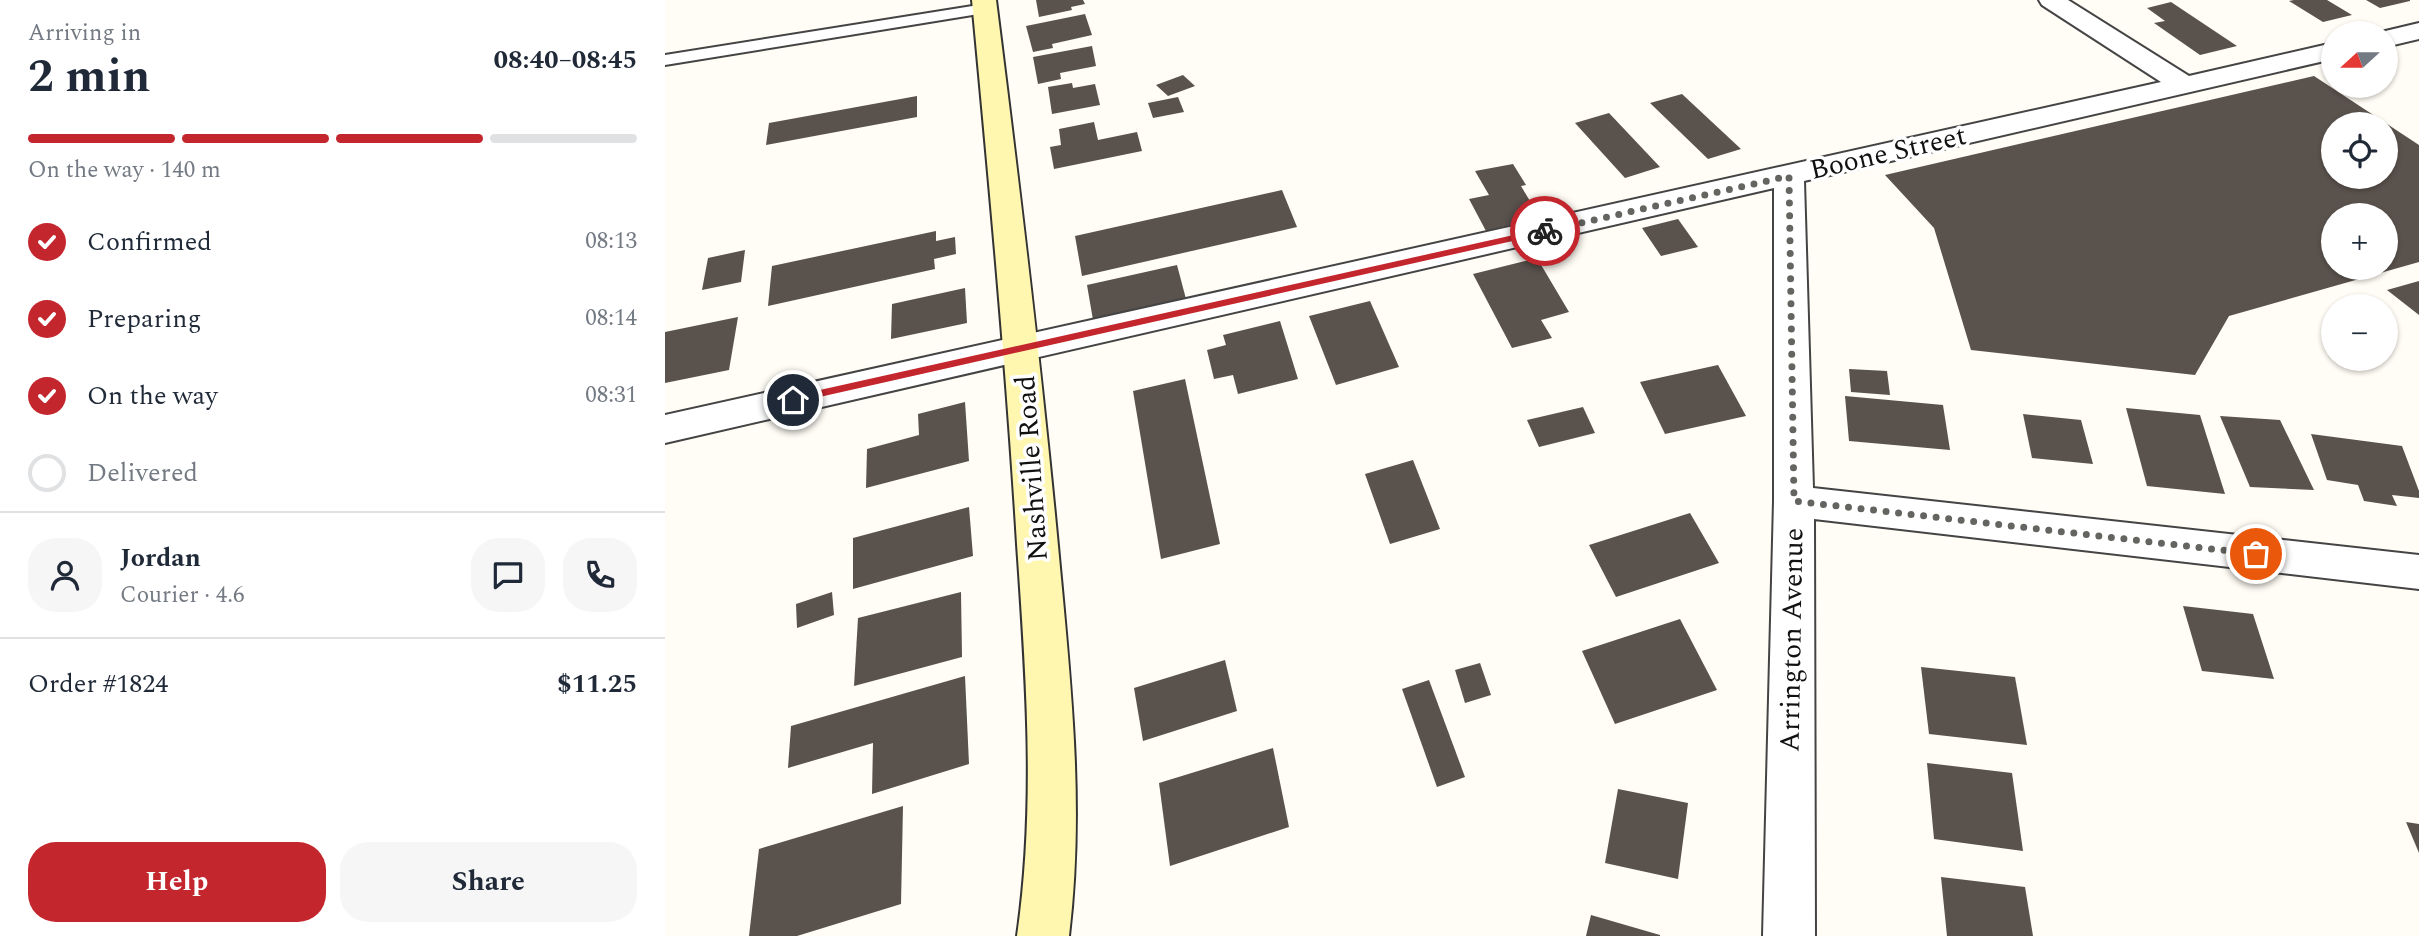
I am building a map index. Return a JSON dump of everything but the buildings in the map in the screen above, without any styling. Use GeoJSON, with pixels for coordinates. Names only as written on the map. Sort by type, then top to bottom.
{"type":"FeatureCollection","features":[{"type":"Feature","properties":{"kind":"main road","name":"Nashville Road"},"geometry":{"type":"LineString","coordinates":[[985,4],[1023,347],[1055,758],[1048,904],[1043,936]]}},
{"type":"Feature","properties":{"kind":"street"},"geometry":{"type":"LineString","coordinates":[[2051,0],[2184,85]]}},
{"type":"Feature","properties":{"kind":"street"},"geometry":{"type":"LineString","coordinates":[[2398,36],[2419,32]]}},
{"type":"Feature","properties":{"kind":"street","name":"Boone Street"},"geometry":{"type":"LineString","coordinates":[[665,429],[2321,54]]}},
{"type":"Feature","properties":{"kind":"street","name":"Arrington Avenue"},"geometry":{"type":"LineString","coordinates":[[1789,176],[1794,501],[1789,936]]}},
{"type":"Feature","properties":{"kind":"street"},"geometry":{"type":"LineString","coordinates":[[1794,501],[2419,572]]}},
{"type":"Feature","properties":{"kind":"lane"},"geometry":{"type":"LineString","coordinates":[[665,60],[985,4]]}},
{"type":"Feature","properties":{"kind":"way so far"},"geometry":{"type":"LineString","coordinates":[[1545,231],[1789,176],[1794,501],[2256,554]]}},
{"type":"Feature","properties":{"kind":"route"},"geometry":{"type":"LineString","coordinates":[[793,400],[1545,231]]}}]}
